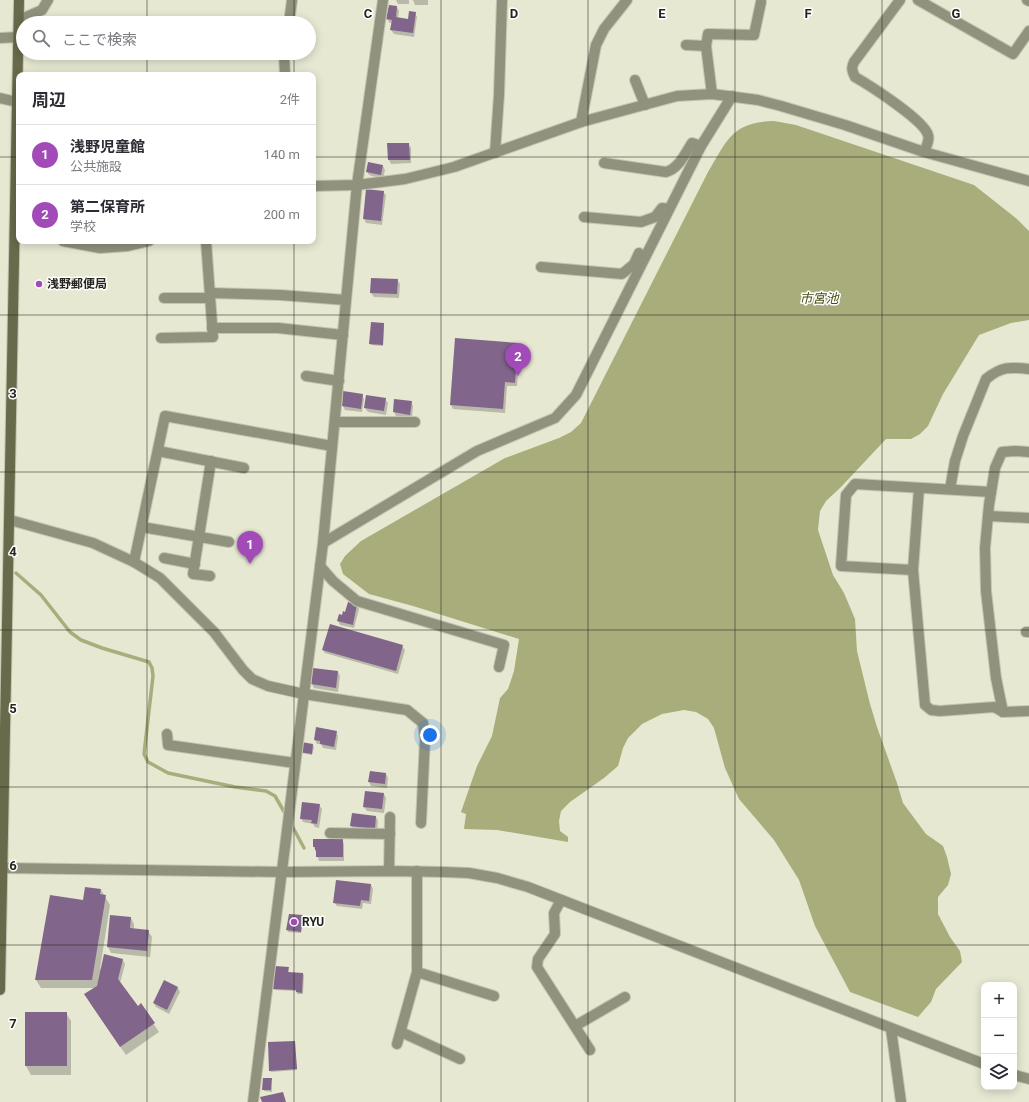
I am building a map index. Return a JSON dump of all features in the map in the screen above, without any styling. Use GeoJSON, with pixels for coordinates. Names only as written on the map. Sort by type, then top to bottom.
{"type":"FeatureCollection","features":[{"type":"Feature","properties":{"kind":"main road"},"geometry":{"type":"LineString","coordinates":[[19,16],[20,0]]}},
{"type":"Feature","properties":{"kind":"main road"},"geometry":{"type":"LineString","coordinates":[[18,60],[18,72]]}},
{"type":"Feature","properties":{"kind":"main road"},"geometry":{"type":"LineString","coordinates":[[0,990],[7,523],[17,244]]}},
{"type":"Feature","properties":{"kind":"street"},"geometry":{"type":"LineString","coordinates":[[28,16],[42,10],[48,0]]}},
{"type":"Feature","properties":{"kind":"street"},"geometry":{"type":"LineString","coordinates":[[290,16],[292,0]]}},
{"type":"Feature","properties":{"kind":"street"},"geometry":{"type":"LineString","coordinates":[[253,1102],[323,543],[357,186],[383,0]]}},
{"type":"Feature","properties":{"kind":"street"},"geometry":{"type":"LineString","coordinates":[[495,153],[499,95],[502,0]]}},
{"type":"Feature","properties":{"kind":"street"},"geometry":{"type":"LineString","coordinates":[[581,122],[596,46],[604,29],[627,0]]}},
{"type":"Feature","properties":{"kind":"street"},"geometry":{"type":"LineString","coordinates":[[900,0],[854,62],[852,72],[855,77],[889,98],[925,128],[929,139],[924,152]]}},
{"type":"Feature","properties":{"kind":"street"},"geometry":{"type":"LineString","coordinates":[[918,0],[1013,54],[1029,31]]}},
{"type":"Feature","properties":{"kind":"street"},"geometry":{"type":"LineString","coordinates":[[712,94],[706,46],[708,34],[754,35],[761,2]]}},
{"type":"Feature","properties":{"kind":"street"},"geometry":{"type":"LineString","coordinates":[[0,38],[16,37]]}},
{"type":"Feature","properties":{"kind":"street"},"geometry":{"type":"LineString","coordinates":[[686,45],[706,46]]}},
{"type":"Feature","properties":{"kind":"street"},"geometry":{"type":"LineString","coordinates":[[284,60],[285,72]]}},
{"type":"Feature","properties":{"kind":"street"},"geometry":{"type":"LineString","coordinates":[[635,80],[645,105]]}},
{"type":"Feature","properties":{"kind":"street"},"geometry":{"type":"LineString","coordinates":[[316,186],[357,186],[405,179],[454,167],[581,122],[677,96],[712,94],[758,100],[781,106],[845,125],[924,152],[1029,181]]}},
{"type":"Feature","properties":{"kind":"street"},"geometry":{"type":"LineString","coordinates":[[323,543],[477,451],[555,418],[576,395],[701,146],[732,96]]}},
{"type":"Feature","properties":{"kind":"street"},"geometry":{"type":"LineString","coordinates":[[0,98],[16,102]]}},
{"type":"Feature","properties":{"kind":"street"},"geometry":{"type":"LineString","coordinates":[[604,163],[666,172],[673,170],[683,158],[692,143],[701,146]]}},
{"type":"Feature","properties":{"kind":"street"},"geometry":{"type":"LineString","coordinates":[[584,217],[641,222],[655,217],[662,208],[669,209]]}},
{"type":"Feature","properties":{"kind":"street"},"geometry":{"type":"LineString","coordinates":[[93,244],[128,246],[136,244]]}},
{"type":"Feature","properties":{"kind":"street"},"geometry":{"type":"LineString","coordinates":[[161,338],[213,337],[206,244]]}},
{"type":"Feature","properties":{"kind":"street"},"geometry":{"type":"LineString","coordinates":[[541,267],[622,274],[634,264],[639,253],[647,253]]}},
{"type":"Feature","properties":{"kind":"street"},"geometry":{"type":"LineString","coordinates":[[164,298],[210,295],[280,295],[346,300]]}},
{"type":"Feature","properties":{"kind":"street"},"geometry":{"type":"LineString","coordinates":[[212,328],[278,328],[343,335]]}},
{"type":"Feature","properties":{"kind":"street"},"geometry":{"type":"LineString","coordinates":[[950,489],[955,461],[963,436],[986,379],[993,373],[1003,368],[1029,369]]}},
{"type":"Feature","properties":{"kind":"street"},"geometry":{"type":"LineString","coordinates":[[306,376],[339,381]]}},
{"type":"Feature","properties":{"kind":"street"},"geometry":{"type":"LineString","coordinates":[[134,562],[165,416],[332,446]]}},
{"type":"Feature","properties":{"kind":"street"},"geometry":{"type":"LineString","coordinates":[[335,422],[415,422]]}},
{"type":"Feature","properties":{"kind":"street"},"geometry":{"type":"LineString","coordinates":[[158,451],[244,468]]}},
{"type":"Feature","properties":{"kind":"street"},"geometry":{"type":"LineString","coordinates":[[1003,712],[996,678],[986,590],[985,548],[988,516],[995,468],[1002,452],[1029,452]]}},
{"type":"Feature","properties":{"kind":"street"},"geometry":{"type":"LineString","coordinates":[[210,576],[193,574],[211,461]]}},
{"type":"Feature","properties":{"kind":"street"},"geometry":{"type":"LineString","coordinates":[[913,570],[841,566],[846,495],[855,484],[991,492]]}},
{"type":"Feature","properties":{"kind":"street"},"geometry":{"type":"LineString","coordinates":[[919,488],[913,570],[925,705],[931,710],[940,711],[994,707],[1003,712],[1029,711]]}},
{"type":"Feature","properties":{"kind":"street"},"geometry":{"type":"LineString","coordinates":[[988,516],[1029,518]]}},
{"type":"Feature","properties":{"kind":"street"},"geometry":{"type":"LineString","coordinates":[[7,523],[93,543],[134,562],[160,578],[214,632],[243,670],[252,678],[268,686],[304,694],[407,710],[423,723],[425,739],[421,823]]}},
{"type":"Feature","properties":{"kind":"street"},"geometry":{"type":"LineString","coordinates":[[142,527],[229,542]]}},
{"type":"Feature","properties":{"kind":"street"},"geometry":{"type":"LineString","coordinates":[[164,558],[194,564]]}},
{"type":"Feature","properties":{"kind":"street"},"geometry":{"type":"LineString","coordinates":[[320,566],[333,581],[357,601],[504,645],[499,667]]}},
{"type":"Feature","properties":{"kind":"street"},"geometry":{"type":"LineString","coordinates":[[167,734],[168,745],[296,763]]}},
{"type":"Feature","properties":{"kind":"street"},"geometry":{"type":"LineString","coordinates":[[389,871],[390,817]]}},
{"type":"Feature","properties":{"kind":"street"},"geometry":{"type":"LineString","coordinates":[[330,833],[390,834]]}},
{"type":"Feature","properties":{"kind":"street"},"geometry":{"type":"LineString","coordinates":[[1,868],[282,872],[417,871],[469,874],[497,878],[528,887],[981,1063]]}},
{"type":"Feature","properties":{"kind":"street"},"geometry":{"type":"LineString","coordinates":[[397,1044],[417,972],[417,871]]}},
{"type":"Feature","properties":{"kind":"street"},"geometry":{"type":"LineString","coordinates":[[561,900],[554,913],[556,934],[538,959],[537,967],[590,1050]]}},
{"type":"Feature","properties":{"kind":"street"},"geometry":{"type":"LineString","coordinates":[[417,972],[494,996]]}},
{"type":"Feature","properties":{"kind":"street"},"geometry":{"type":"LineString","coordinates":[[575,1026],[625,997]]}},
{"type":"Feature","properties":{"kind":"street"},"geometry":{"type":"LineString","coordinates":[[891,1029],[901,1102]]}},
{"type":"Feature","properties":{"kind":"street"},"geometry":{"type":"LineString","coordinates":[[401,1032],[460,1059]]}},
{"type":"Feature","properties":{"kind":"street"},"geometry":{"type":"LineString","coordinates":[[1017,1076],[1029,1079]]}},
{"type":"Feature","properties":{"kind":"water","name":"市宮池"},"geometry":{"type":"Polygon","coordinates":[[[774,121],[796,125],[974,185],[1017,219],[1029,231],[1029,320],[1011,323],[979,335],[943,394],[928,426],[920,434],[911,439],[886,439],[826,501],[820,511],[818,530],[833,575],[844,593],[855,619],[857,651],[870,704],[903,803],[926,834],[943,846],[951,874],[948,885],[938,897],[938,914],[950,937],[960,951],[962,962],[936,989],[931,1002],[918,1017],[850,992],[815,926],[799,880],[774,840],[739,799],[725,768],[714,728],[708,719],[696,712],[684,710],[662,714],[642,724],[628,738],[623,748],[618,766],[570,802],[561,811],[559,821],[560,831],[568,837],[568,842],[497,830],[464,829],[466,814],[461,812],[477,766],[492,736],[500,698],[508,689],[514,671],[519,639],[369,594],[343,574],[340,564],[345,556],[361,541],[505,458],[559,438],[571,432],[581,423],[720,151],[732,135],[740,129],[760,122],[774,121]]]}},
{"type":"Feature","properties":{"kind":"building"},"geometry":{"type":"Polygon","coordinates":[[[389,5],[397,6],[396,17],[408,19],[409,11],[416,12],[413,33],[390,30],[392,20],[386,19],[389,5]]]}},
{"type":"Feature","properties":{"kind":"building"},"geometry":{"type":"Polygon","coordinates":[[[387,143],[409,143],[410,160],[388,160],[387,143]]]}},
{"type":"Feature","properties":{"kind":"building"},"geometry":{"type":"Polygon","coordinates":[[[368,162],[383,165],[381,175],[366,172],[368,162]]]}},
{"type":"Feature","properties":{"kind":"building"},"geometry":{"type":"Polygon","coordinates":[[[366,189],[384,191],[381,221],[363,219],[366,189]]]}},
{"type":"Feature","properties":{"kind":"building"},"geometry":{"type":"Polygon","coordinates":[[[371,278],[398,279],[397,294],[370,293],[371,278]]]}},
{"type":"Feature","properties":{"kind":"building"},"geometry":{"type":"Polygon","coordinates":[[[371,322],[384,323],[383,345],[369,344],[371,322]]]}},
{"type":"Feature","properties":{"kind":"building"},"geometry":{"type":"Polygon","coordinates":[[[455,338],[518,343],[515,383],[505,382],[503,409],[450,405],[455,338]]]}},
{"type":"Feature","properties":{"kind":"building"},"geometry":{"type":"Polygon","coordinates":[[[343,391],[363,394],[361,409],[342,406],[343,391]]]}},
{"type":"Feature","properties":{"kind":"building"},"geometry":{"type":"Polygon","coordinates":[[[366,395],[386,398],[384,411],[364,408],[366,395]]]}},
{"type":"Feature","properties":{"kind":"building"},"geometry":{"type":"Polygon","coordinates":[[[394,399],[412,401],[410,415],[393,412],[394,399]]]}},
{"type":"Feature","properties":{"kind":"building"},"geometry":{"type":"Polygon","coordinates":[[[348,602],[357,604],[353,625],[337,621],[339,614],[342,615],[343,611],[345,612],[348,602]]]}},
{"type":"Feature","properties":{"kind":"building"},"geometry":{"type":"Polygon","coordinates":[[[330,624],[403,645],[396,671],[322,650],[330,624]]]}},
{"type":"Feature","properties":{"kind":"building"},"geometry":{"type":"Polygon","coordinates":[[[313,668],[338,671],[336,688],[311,684],[313,668]]]}},
{"type":"Feature","properties":{"kind":"building"},"geometry":{"type":"Polygon","coordinates":[[[316,727],[337,731],[334,747],[320,744],[320,741],[314,740],[316,727]]]}},
{"type":"Feature","properties":{"kind":"building"},"geometry":{"type":"Polygon","coordinates":[[[301,742],[313,744],[312,754],[299,752],[301,742]]]}},
{"type":"Feature","properties":{"kind":"building"},"geometry":{"type":"Polygon","coordinates":[[[370,771],[386,773],[385,784],[368,782],[370,771]]]}},
{"type":"Feature","properties":{"kind":"building"},"geometry":{"type":"Polygon","coordinates":[[[365,791],[384,793],[382,809],[363,807],[365,791]]]}},
{"type":"Feature","properties":{"kind":"building"},"geometry":{"type":"Polygon","coordinates":[[[302,802],[320,804],[317,824],[311,823],[312,820],[300,819],[302,802]]]}},
{"type":"Feature","properties":{"kind":"building"},"geometry":{"type":"Polygon","coordinates":[[[352,813],[376,816],[375,829],[350,826],[352,813]]]}},
{"type":"Feature","properties":{"kind":"building"},"geometry":{"type":"Polygon","coordinates":[[[313,839],[343,839],[343,857],[316,857],[316,850],[315,847],[313,847],[313,839]]]}},
{"type":"Feature","properties":{"kind":"building"},"geometry":{"type":"Polygon","coordinates":[[[336,880],[371,884],[369,901],[361,900],[360,906],[333,903],[336,880]]]}},
{"type":"Feature","properties":{"kind":"building"},"geometry":{"type":"Polygon","coordinates":[[[85,887],[101,889],[100,894],[106,895],[92,980],[35,980],[50,895],[83,900],[85,887]]]}},
{"type":"Feature","properties":{"kind":"building"},"geometry":{"type":"Polygon","coordinates":[[[289,914],[303,915],[301,932],[286,930],[289,914]]]}},
{"type":"Feature","properties":{"kind":"building"},"geometry":{"type":"Polygon","coordinates":[[[110,915],[131,917],[130,928],[149,930],[147,951],[107,947],[110,915]]]}},
{"type":"Feature","properties":{"kind":"building"},"geometry":{"type":"Polygon","coordinates":[[[104,954],[123,959],[118,979],[138,1006],[141,1003],[155,1023],[120,1047],[84,994],[97,986],[104,954]]]}},
{"type":"Feature","properties":{"kind":"building"},"geometry":{"type":"Polygon","coordinates":[[[275,966],[289,967],[288,972],[303,973],[302,993],[296,992],[296,990],[273,989],[275,966]]]}},
{"type":"Feature","properties":{"kind":"building"},"geometry":{"type":"Polygon","coordinates":[[[164,980],[178,987],[167,1010],[153,1003],[164,980]]]}},
{"type":"Feature","properties":{"kind":"building"},"geometry":{"type":"Polygon","coordinates":[[[25,1012],[67,1012],[67,1066],[25,1066],[25,1012]]]}},
{"type":"Feature","properties":{"kind":"building"},"geometry":{"type":"Polygon","coordinates":[[[295,1041],[297,1069],[269,1071],[268,1042],[295,1041]]]}},
{"type":"Feature","properties":{"kind":"building"},"geometry":{"type":"Polygon","coordinates":[[[263,1078],[272,1078],[271,1090],[262,1090],[263,1078]]]}},
{"type":"Feature","properties":{"kind":"building"},"geometry":{"type":"Polygon","coordinates":[[[283,1092],[286,1102],[262,1102],[260,1097],[283,1092]]]}},
{"type":"Feature","properties":{"kind":"waterway"},"geometry":{"type":"LineString","coordinates":[[16,573],[41,595],[70,632],[81,640],[149,662],[152,668],[153,676],[144,754],[148,762],[168,773],[235,787],[266,791],[275,796],[286,815]]}},
{"type":"Feature","properties":{"kind":"waterway"},"geometry":{"type":"LineString","coordinates":[[290,822],[304,848]]}},
{"type":"Feature","properties":{"kind":"place","name":"浅野郵便局"},"geometry":{"type":"Point","coordinates":[39,284]}},
{"type":"Feature","properties":{"kind":"place","name":"第二保育所"},"geometry":{"type":"Point","coordinates":[518,376]}},
{"type":"Feature","properties":{"kind":"place","name":"浅野児童館"},"geometry":{"type":"Point","coordinates":[250,564]}},
{"type":"Feature","properties":{"kind":"place","name":"RYU"},"geometry":{"type":"Point","coordinates":[294,922]}}]}
